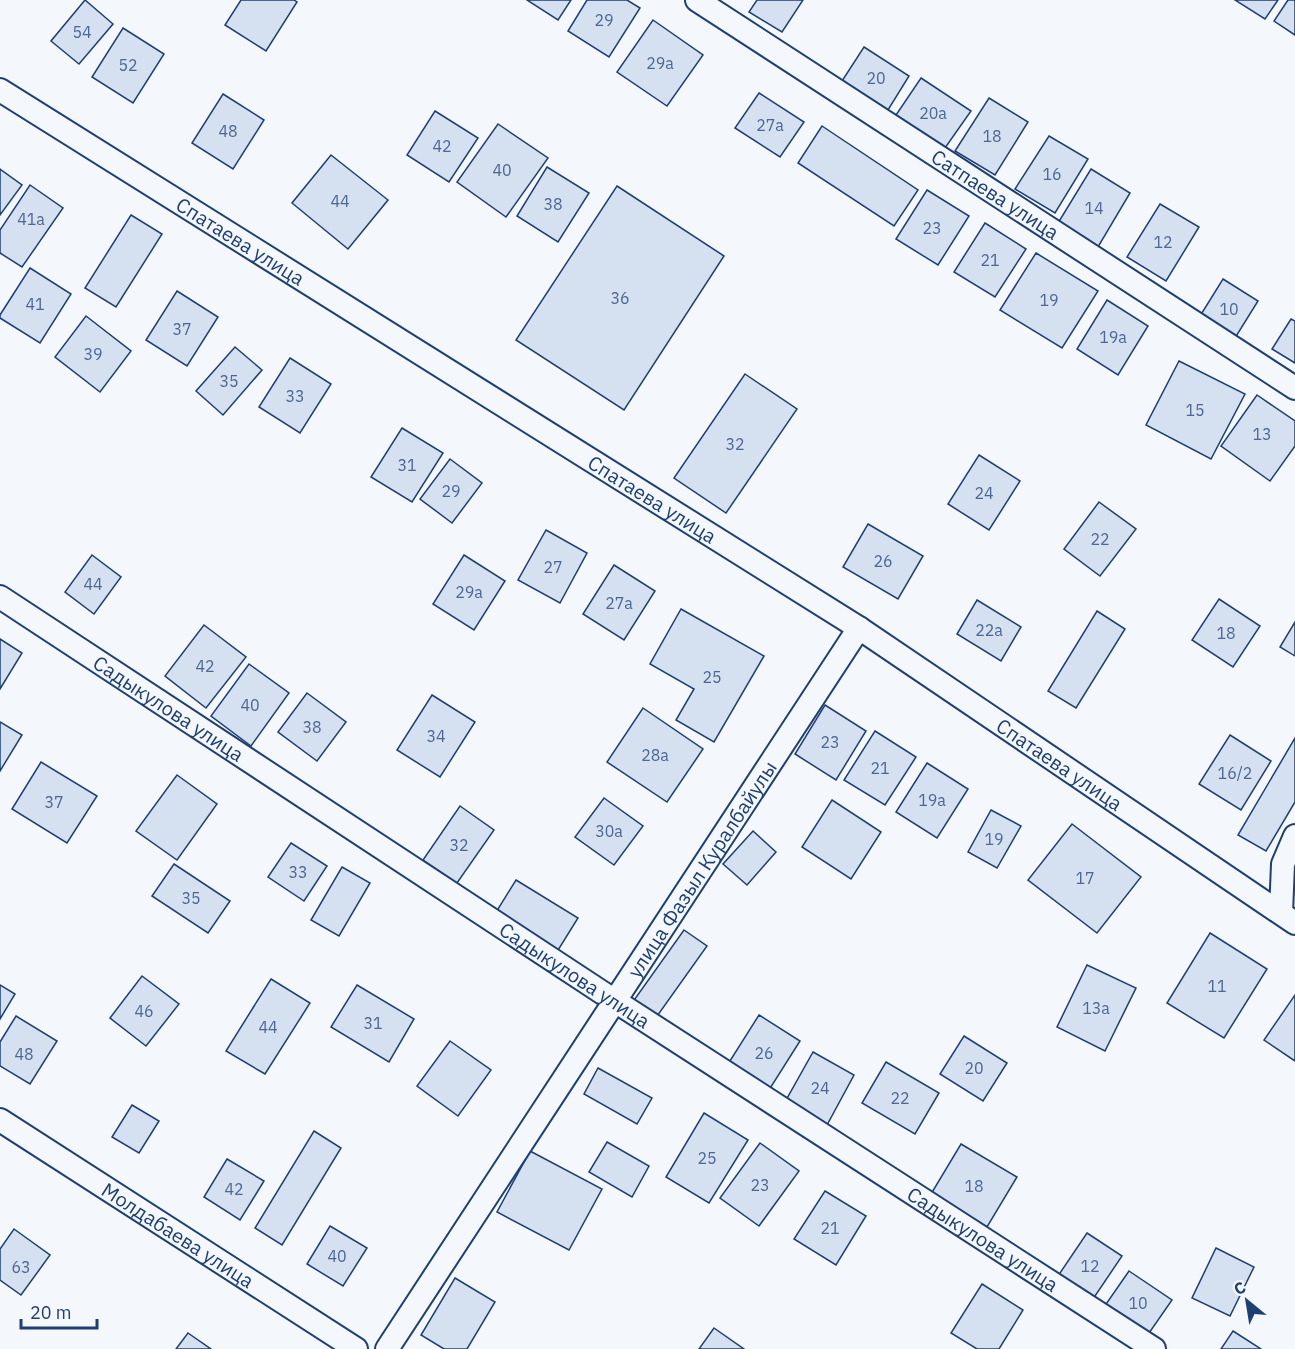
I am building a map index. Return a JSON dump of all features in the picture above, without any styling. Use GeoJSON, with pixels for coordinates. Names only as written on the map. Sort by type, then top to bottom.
{"type":"FeatureCollection","features":[{"type":"Feature","properties":{"kind":"street","name":"Сатпаева улица"},"geometry":{"type":"LineString","coordinates":[[697,0],[1295,388]]}},
{"type":"Feature","properties":{"kind":"street","name":"Спатаева улица"},"geometry":{"type":"LineString","coordinates":[[0,90],[859,628],[1288,918]]}},
{"type":"Feature","properties":{"kind":"street","name":"Садыкулова улица"},"geometry":{"type":"LineString","coordinates":[[0,597],[615,1001],[1154,1349]]}},
{"type":"Feature","properties":{"kind":"street","name":"улица Фазыл Куралбайулы"},"geometry":{"type":"LineString","coordinates":[[387,1349],[859,628]]}},
{"type":"Feature","properties":{"kind":"street"},"geometry":{"type":"LineString","coordinates":[[1288,918],[1283,864],[1295,836]]}},
{"type":"Feature","properties":{"kind":"street","name":"Молдабаева улица"},"geometry":{"type":"LineString","coordinates":[[0,1120],[356,1349]]}},
{"type":"Feature","properties":{"kind":"building"},"geometry":{"type":"Polygon","coordinates":[[[85,0],[113,24],[79,64],[51,41],[85,0]]]}},
{"type":"Feature","properties":{"kind":"building"},"geometry":{"type":"Polygon","coordinates":[[[241,0],[294,0],[297,2],[266,51],[225,25],[241,0]]]}},
{"type":"Feature","properties":{"kind":"building"},"geometry":{"type":"Polygon","coordinates":[[[527,0],[571,0],[558,20],[527,0]]]}},
{"type":"Feature","properties":{"kind":"building"},"geometry":{"type":"Polygon","coordinates":[[[587,0],[627,0],[640,8],[609,57],[568,31],[587,0]]]}},
{"type":"Feature","properties":{"kind":"building"},"geometry":{"type":"Polygon","coordinates":[[[757,0],[803,0],[782,32],[749,12],[757,0]]]}},
{"type":"Feature","properties":{"kind":"building"},"geometry":{"type":"Polygon","coordinates":[[[1235,0],[1278,0],[1265,19],[1235,0]]]}},
{"type":"Feature","properties":{"kind":"building"},"geometry":{"type":"Polygon","coordinates":[[[1288,0],[1295,0],[1295,35],[1274,21],[1288,0]]]}},
{"type":"Feature","properties":{"kind":"building"},"geometry":{"type":"Polygon","coordinates":[[[653,20],[703,55],[667,106],[617,72],[653,20]]]}},
{"type":"Feature","properties":{"kind":"building"},"geometry":{"type":"Polygon","coordinates":[[[123,28],[164,54],[133,103],[92,77],[123,28]]]}},
{"type":"Feature","properties":{"kind":"building"},"geometry":{"type":"Polygon","coordinates":[[[864,47],[909,76],[888,110],[842,81],[864,47]]]}},
{"type":"Feature","properties":{"kind":"building"},"geometry":{"type":"Polygon","coordinates":[[[921,78],[971,111],[945,148],[896,115],[921,78]]]}},
{"type":"Feature","properties":{"kind":"building"},"geometry":{"type":"Polygon","coordinates":[[[759,93],[804,122],[780,157],[735,128],[759,93]]]}},
{"type":"Feature","properties":{"kind":"building"},"geometry":{"type":"Polygon","coordinates":[[[223,94],[264,120],[233,169],[192,143],[223,94]]]}},
{"type":"Feature","properties":{"kind":"building"},"geometry":{"type":"Polygon","coordinates":[[[989,98],[1028,122],[995,175],[955,151],[989,98]]]}},
{"type":"Feature","properties":{"kind":"building"},"geometry":{"type":"Polygon","coordinates":[[[435,111],[478,138],[449,182],[407,155],[435,111]]]}},
{"type":"Feature","properties":{"kind":"building"},"geometry":{"type":"Polygon","coordinates":[[[498,124],[548,158],[506,217],[457,182],[498,124]]]}},
{"type":"Feature","properties":{"kind":"building"},"geometry":{"type":"Polygon","coordinates":[[[822,126],[918,190],[894,226],[798,163],[822,126]]]}},
{"type":"Feature","properties":{"kind":"building"},"geometry":{"type":"Polygon","coordinates":[[[1049,136],[1088,159],[1055,213],[1015,189],[1049,136]]]}},
{"type":"Feature","properties":{"kind":"building"},"geometry":{"type":"Polygon","coordinates":[[[331,155],[388,200],[348,249],[292,203],[331,155]]]}},
{"type":"Feature","properties":{"kind":"building"},"geometry":{"type":"Polygon","coordinates":[[[547,167],[589,193],[558,242],[517,216],[547,167]]]}},
{"type":"Feature","properties":{"kind":"building"},"geometry":{"type":"Polygon","coordinates":[[[0,169],[22,185],[0,215],[0,169]]]}},
{"type":"Feature","properties":{"kind":"building"},"geometry":{"type":"Polygon","coordinates":[[[1091,169],[1130,193],[1098,247],[1058,223],[1091,169]]]}},
{"type":"Feature","properties":{"kind":"building"},"geometry":{"type":"Polygon","coordinates":[[[30,185],[63,208],[22,267],[0,253],[0,230],[30,185]]]}},
{"type":"Feature","properties":{"kind":"building"},"geometry":{"type":"Polygon","coordinates":[[[617,186],[724,256],[624,410],[516,340],[617,186]]]}},
{"type":"Feature","properties":{"kind":"building"},"geometry":{"type":"Polygon","coordinates":[[[927,190],[969,216],[938,265],[896,239],[927,190]]]}},
{"type":"Feature","properties":{"kind":"building"},"geometry":{"type":"Polygon","coordinates":[[[1160,204],[1199,227],[1166,281],[1127,257],[1160,204]]]}},
{"type":"Feature","properties":{"kind":"building"},"geometry":{"type":"Polygon","coordinates":[[[131,215],[162,234],[116,307],[85,288],[131,215]]]}},
{"type":"Feature","properties":{"kind":"building"},"geometry":{"type":"Polygon","coordinates":[[[985,223],[1026,249],[995,297],[954,272],[985,223]]]}},
{"type":"Feature","properties":{"kind":"building"},"geometry":{"type":"Polygon","coordinates":[[[1036,253],[1098,291],[1062,348],[1000,310],[1036,253]]]}},
{"type":"Feature","properties":{"kind":"building"},"geometry":{"type":"Polygon","coordinates":[[[30,268],[71,294],[40,343],[0,318],[30,268]]]}},
{"type":"Feature","properties":{"kind":"building"},"geometry":{"type":"Polygon","coordinates":[[[1223,279],[1258,301],[1235,338],[1200,316],[1223,279]]]}},
{"type":"Feature","properties":{"kind":"building"},"geometry":{"type":"Polygon","coordinates":[[[177,291],[218,317],[187,366],[146,340],[177,291]]]}},
{"type":"Feature","properties":{"kind":"building"},"geometry":{"type":"Polygon","coordinates":[[[1107,300],[1148,326],[1118,375],[1077,349],[1107,300]]]}},
{"type":"Feature","properties":{"kind":"building"},"geometry":{"type":"Polygon","coordinates":[[[86,316],[131,351],[100,392],[55,357],[86,316]]]}},
{"type":"Feature","properties":{"kind":"building"},"geometry":{"type":"Polygon","coordinates":[[[1291,319],[1295,321],[1295,363],[1272,349],[1291,319]]]}},
{"type":"Feature","properties":{"kind":"building"},"geometry":{"type":"Polygon","coordinates":[[[235,347],[262,370],[223,415],[196,391],[235,347]]]}},
{"type":"Feature","properties":{"kind":"building"},"geometry":{"type":"Polygon","coordinates":[[[290,358],[331,384],[300,433],[259,407],[290,358]]]}},
{"type":"Feature","properties":{"kind":"building"},"geometry":{"type":"Polygon","coordinates":[[[1179,361],[1245,394],[1211,459],[1146,425],[1179,361]]]}},
{"type":"Feature","properties":{"kind":"building"},"geometry":{"type":"Polygon","coordinates":[[[745,374],[797,409],[726,513],[674,478],[745,374]]]}},
{"type":"Feature","properties":{"kind":"building"},"geometry":{"type":"Polygon","coordinates":[[[1257,395],[1295,421],[1295,446],[1270,481],[1221,446],[1257,395]]]}},
{"type":"Feature","properties":{"kind":"building"},"geometry":{"type":"Polygon","coordinates":[[[402,428],[443,453],[412,502],[371,477],[402,428]]]}},
{"type":"Feature","properties":{"kind":"building"},"geometry":{"type":"Polygon","coordinates":[[[979,455],[1020,481],[989,530],[948,504],[979,455]]]}},
{"type":"Feature","properties":{"kind":"building"},"geometry":{"type":"Polygon","coordinates":[[[450,459],[482,483],[452,523],[420,499],[450,459]]]}},
{"type":"Feature","properties":{"kind":"building"},"geometry":{"type":"Polygon","coordinates":[[[1099,502],[1136,529],[1100,576],[1064,549],[1099,502]]]}},
{"type":"Feature","properties":{"kind":"building"},"geometry":{"type":"Polygon","coordinates":[[[868,524],[923,556],[898,599],[843,567],[868,524]]]}},
{"type":"Feature","properties":{"kind":"building"},"geometry":{"type":"Polygon","coordinates":[[[546,530],[587,553],[560,603],[518,580],[546,530]]]}},
{"type":"Feature","properties":{"kind":"building"},"geometry":{"type":"Polygon","coordinates":[[[92,555],[121,577],[94,614],[65,592],[92,555]]]}},
{"type":"Feature","properties":{"kind":"building"},"geometry":{"type":"Polygon","coordinates":[[[464,555],[505,581],[474,630],[433,604],[464,555]]]}},
{"type":"Feature","properties":{"kind":"building"},"geometry":{"type":"Polygon","coordinates":[[[614,565],[655,591],[624,640],[583,614],[614,565]]]}},
{"type":"Feature","properties":{"kind":"building"},"geometry":{"type":"Polygon","coordinates":[[[1219,599],[1260,626],[1233,667],[1192,640],[1219,599]]]}},
{"type":"Feature","properties":{"kind":"building"},"geometry":{"type":"Polygon","coordinates":[[[977,600],[1021,627],[1001,661],[957,634],[977,600]]]}},
{"type":"Feature","properties":{"kind":"building"},"geometry":{"type":"Polygon","coordinates":[[[681,609],[764,656],[714,742],[676,720],[694,689],[650,664],[681,609]]]}},
{"type":"Feature","properties":{"kind":"building"},"geometry":{"type":"Polygon","coordinates":[[[1097,611],[1125,629],[1076,708],[1048,691],[1097,611]]]}},
{"type":"Feature","properties":{"kind":"building"},"geometry":{"type":"Polygon","coordinates":[[[1295,622],[1295,656],[1280,647],[1295,622]]]}},
{"type":"Feature","properties":{"kind":"building"},"geometry":{"type":"Polygon","coordinates":[[[204,625],[246,657],[206,708],[165,676],[204,625]]]}},
{"type":"Feature","properties":{"kind":"building"},"geometry":{"type":"Polygon","coordinates":[[[0,639],[22,653],[0,689],[0,639]]]}},
{"type":"Feature","properties":{"kind":"building"},"geometry":{"type":"Polygon","coordinates":[[[249,664],[289,693],[251,746],[211,716],[249,664]]]}},
{"type":"Feature","properties":{"kind":"building"},"geometry":{"type":"Polygon","coordinates":[[[307,693],[346,722],[317,761],[278,732],[307,693]]]}},
{"type":"Feature","properties":{"kind":"building"},"geometry":{"type":"Polygon","coordinates":[[[432,695],[475,722],[440,777],[397,750],[432,695]]]}},
{"type":"Feature","properties":{"kind":"building"},"geometry":{"type":"Polygon","coordinates":[[[825,705],[866,731],[836,780],[795,754],[825,705]]]}},
{"type":"Feature","properties":{"kind":"building"},"geometry":{"type":"Polygon","coordinates":[[[643,708],[703,749],[667,802],[607,762],[643,708]]]}},
{"type":"Feature","properties":{"kind":"building"},"geometry":{"type":"Polygon","coordinates":[[[0,722],[22,735],[0,771],[0,722]]]}},
{"type":"Feature","properties":{"kind":"building"},"geometry":{"type":"Polygon","coordinates":[[[875,731],[916,757],[885,805],[844,780],[875,731]]]}},
{"type":"Feature","properties":{"kind":"building"},"geometry":{"type":"Polygon","coordinates":[[[1230,735],[1271,761],[1241,810],[1199,784],[1230,735]]]}},
{"type":"Feature","properties":{"kind":"building"},"geometry":{"type":"Polygon","coordinates":[[[1295,738],[1295,802],[1266,851],[1238,835],[1295,738]]]}},
{"type":"Feature","properties":{"kind":"building"},"geometry":{"type":"Polygon","coordinates":[[[41,762],[97,796],[67,843],[12,809],[41,762]]]}},
{"type":"Feature","properties":{"kind":"building"},"geometry":{"type":"Polygon","coordinates":[[[927,763],[968,789],[937,838],[896,812],[927,763]]]}},
{"type":"Feature","properties":{"kind":"building"},"geometry":{"type":"Polygon","coordinates":[[[177,775],[217,804],[177,860],[136,831],[177,775]]]}},
{"type":"Feature","properties":{"kind":"building"},"geometry":{"type":"Polygon","coordinates":[[[604,798],[643,826],[614,865],[575,837],[604,798]]]}},
{"type":"Feature","properties":{"kind":"building"},"geometry":{"type":"Polygon","coordinates":[[[832,800],[881,832],[851,879],[802,847],[832,800]]]}},
{"type":"Feature","properties":{"kind":"building"},"geometry":{"type":"Polygon","coordinates":[[[460,806],[494,830],[457,883],[423,860],[460,806]]]}},
{"type":"Feature","properties":{"kind":"building"},"geometry":{"type":"Polygon","coordinates":[[[991,810],[1021,826],[997,868],[968,852],[991,810]]]}},
{"type":"Feature","properties":{"kind":"building"},"geometry":{"type":"Polygon","coordinates":[[[1072,824],[1141,877],[1097,933],[1028,880],[1072,824]]]}},
{"type":"Feature","properties":{"kind":"building"},"geometry":{"type":"Polygon","coordinates":[[[753,831],[776,852],[747,885],[723,864],[753,831]]]}},
{"type":"Feature","properties":{"kind":"building"},"geometry":{"type":"Polygon","coordinates":[[[291,843],[327,866],[304,901],[268,877],[291,843]]]}},
{"type":"Feature","properties":{"kind":"building"},"geometry":{"type":"Polygon","coordinates":[[[174,864],[230,901],[208,933],[152,896],[174,864]]]}},
{"type":"Feature","properties":{"kind":"building"},"geometry":{"type":"Polygon","coordinates":[[[342,867],[370,883],[339,936],[311,920],[342,867]]]}},
{"type":"Feature","properties":{"kind":"building"},"geometry":{"type":"Polygon","coordinates":[[[516,880],[578,918],[555,955],[493,917],[516,880]]]}},
{"type":"Feature","properties":{"kind":"building"},"geometry":{"type":"Polygon","coordinates":[[[684,930],[707,946],[655,1019],[632,1003],[684,930]]]}},
{"type":"Feature","properties":{"kind":"building"},"geometry":{"type":"Polygon","coordinates":[[[1210,933],[1267,969],[1224,1038],[1167,1003],[1210,933]]]}},
{"type":"Feature","properties":{"kind":"building"},"geometry":{"type":"Polygon","coordinates":[[[1087,965],[1136,988],[1105,1051],[1057,1027],[1087,965]]]}},
{"type":"Feature","properties":{"kind":"building"},"geometry":{"type":"Polygon","coordinates":[[[142,976],[179,1004],[146,1046],[110,1018],[142,976]]]}},
{"type":"Feature","properties":{"kind":"building"},"geometry":{"type":"Polygon","coordinates":[[[271,979],[310,1003],[265,1074],[226,1051],[271,979]]]}},
{"type":"Feature","properties":{"kind":"building"},"geometry":{"type":"Polygon","coordinates":[[[0,985],[15,994],[0,1019],[0,985]]]}},
{"type":"Feature","properties":{"kind":"building"},"geometry":{"type":"Polygon","coordinates":[[[357,985],[414,1019],[389,1062],[331,1027],[357,985]]]}},
{"type":"Feature","properties":{"kind":"building"},"geometry":{"type":"Polygon","coordinates":[[[1295,995],[1295,1061],[1264,1040],[1295,995]]]}},
{"type":"Feature","properties":{"kind":"building"},"geometry":{"type":"Polygon","coordinates":[[[759,1015],[800,1041],[769,1090],[728,1064],[759,1015]]]}},
{"type":"Feature","properties":{"kind":"building"},"geometry":{"type":"Polygon","coordinates":[[[16,1016],[57,1041],[30,1084],[0,1066],[0,1042],[16,1016]]]}},
{"type":"Feature","properties":{"kind":"building"},"geometry":{"type":"Polygon","coordinates":[[[964,1036],[1007,1063],[983,1101],[940,1074],[964,1036]]]}},
{"type":"Feature","properties":{"kind":"building"},"geometry":{"type":"Polygon","coordinates":[[[450,1041],[491,1070],[458,1116],[417,1086],[450,1041]]]}},
{"type":"Feature","properties":{"kind":"building"},"geometry":{"type":"Polygon","coordinates":[[[813,1052],[854,1075],[827,1125],[785,1102],[813,1052]]]}},
{"type":"Feature","properties":{"kind":"building"},"geometry":{"type":"Polygon","coordinates":[[[886,1062],[939,1093],[915,1134],[862,1103],[886,1062]]]}},
{"type":"Feature","properties":{"kind":"building"},"geometry":{"type":"Polygon","coordinates":[[[598,1068],[652,1098],[637,1124],[584,1094],[598,1068]]]}},
{"type":"Feature","properties":{"kind":"building"},"geometry":{"type":"Polygon","coordinates":[[[132,1105],[159,1121],[139,1153],[112,1137],[132,1105]]]}},
{"type":"Feature","properties":{"kind":"building"},"geometry":{"type":"Polygon","coordinates":[[[704,1113],[748,1140],[709,1203],[666,1177],[704,1113]]]}},
{"type":"Feature","properties":{"kind":"building"},"geometry":{"type":"Polygon","coordinates":[[[314,1131],[341,1148],[282,1245],[255,1228],[314,1131]]]}},
{"type":"Feature","properties":{"kind":"building"},"geometry":{"type":"Polygon","coordinates":[[[607,1142],[649,1166],[632,1197],[589,1172],[607,1142]]]}},
{"type":"Feature","properties":{"kind":"building"},"geometry":{"type":"Polygon","coordinates":[[[760,1143],[799,1171],[759,1226],[720,1198],[760,1143]]]}},
{"type":"Feature","properties":{"kind":"building"},"geometry":{"type":"Polygon","coordinates":[[[961,1144],[1017,1177],[987,1227],[931,1194],[961,1144]]]}},
{"type":"Feature","properties":{"kind":"building"},"geometry":{"type":"Polygon","coordinates":[[[530,1151],[602,1189],[569,1250],[497,1212],[530,1151]]]}},
{"type":"Feature","properties":{"kind":"building"},"geometry":{"type":"Polygon","coordinates":[[[227,1159],[264,1181],[240,1220],[204,1197],[227,1159]]]}},
{"type":"Feature","properties":{"kind":"building"},"geometry":{"type":"Polygon","coordinates":[[[825,1191],[866,1216],[836,1265],[794,1239],[825,1191]]]}},
{"type":"Feature","properties":{"kind":"building"},"geometry":{"type":"Polygon","coordinates":[[[330,1226],[367,1248],[343,1286],[307,1264],[330,1226]]]}},
{"type":"Feature","properties":{"kind":"building"},"geometry":{"type":"Polygon","coordinates":[[[14,1229],[50,1255],[21,1295],[0,1280],[0,1249],[14,1229]]]}},
{"type":"Feature","properties":{"kind":"building"},"geometry":{"type":"Polygon","coordinates":[[[1087,1233],[1122,1256],[1093,1299],[1058,1276],[1087,1233]]]}},
{"type":"Feature","properties":{"kind":"building"},"geometry":{"type":"Polygon","coordinates":[[[1216,1248],[1254,1267],[1230,1316],[1192,1298],[1216,1248]]]}},
{"type":"Feature","properties":{"kind":"building"},"geometry":{"type":"Polygon","coordinates":[[[1129,1271],[1172,1300],[1147,1336],[1104,1307],[1129,1271]]]}},
{"type":"Feature","properties":{"kind":"building"},"geometry":{"type":"Polygon","coordinates":[[[455,1278],[495,1302],[467,1349],[444,1349],[421,1335],[455,1278]]]}},
{"type":"Feature","properties":{"kind":"building"},"geometry":{"type":"Polygon","coordinates":[[[982,1284],[1023,1310],[999,1349],[977,1349],[951,1333],[982,1284]]]}},
{"type":"Feature","properties":{"kind":"building"},"geometry":{"type":"Polygon","coordinates":[[[714,1328],[744,1349],[699,1349],[714,1328]]]}},
{"type":"Feature","properties":{"kind":"building"},"geometry":{"type":"Polygon","coordinates":[[[1233,1331],[1261,1349],[1221,1349],[1233,1331]]]}},
{"type":"Feature","properties":{"kind":"building"},"geometry":{"type":"Polygon","coordinates":[[[188,1333],[211,1349],[176,1349],[188,1333]]]}}]}
